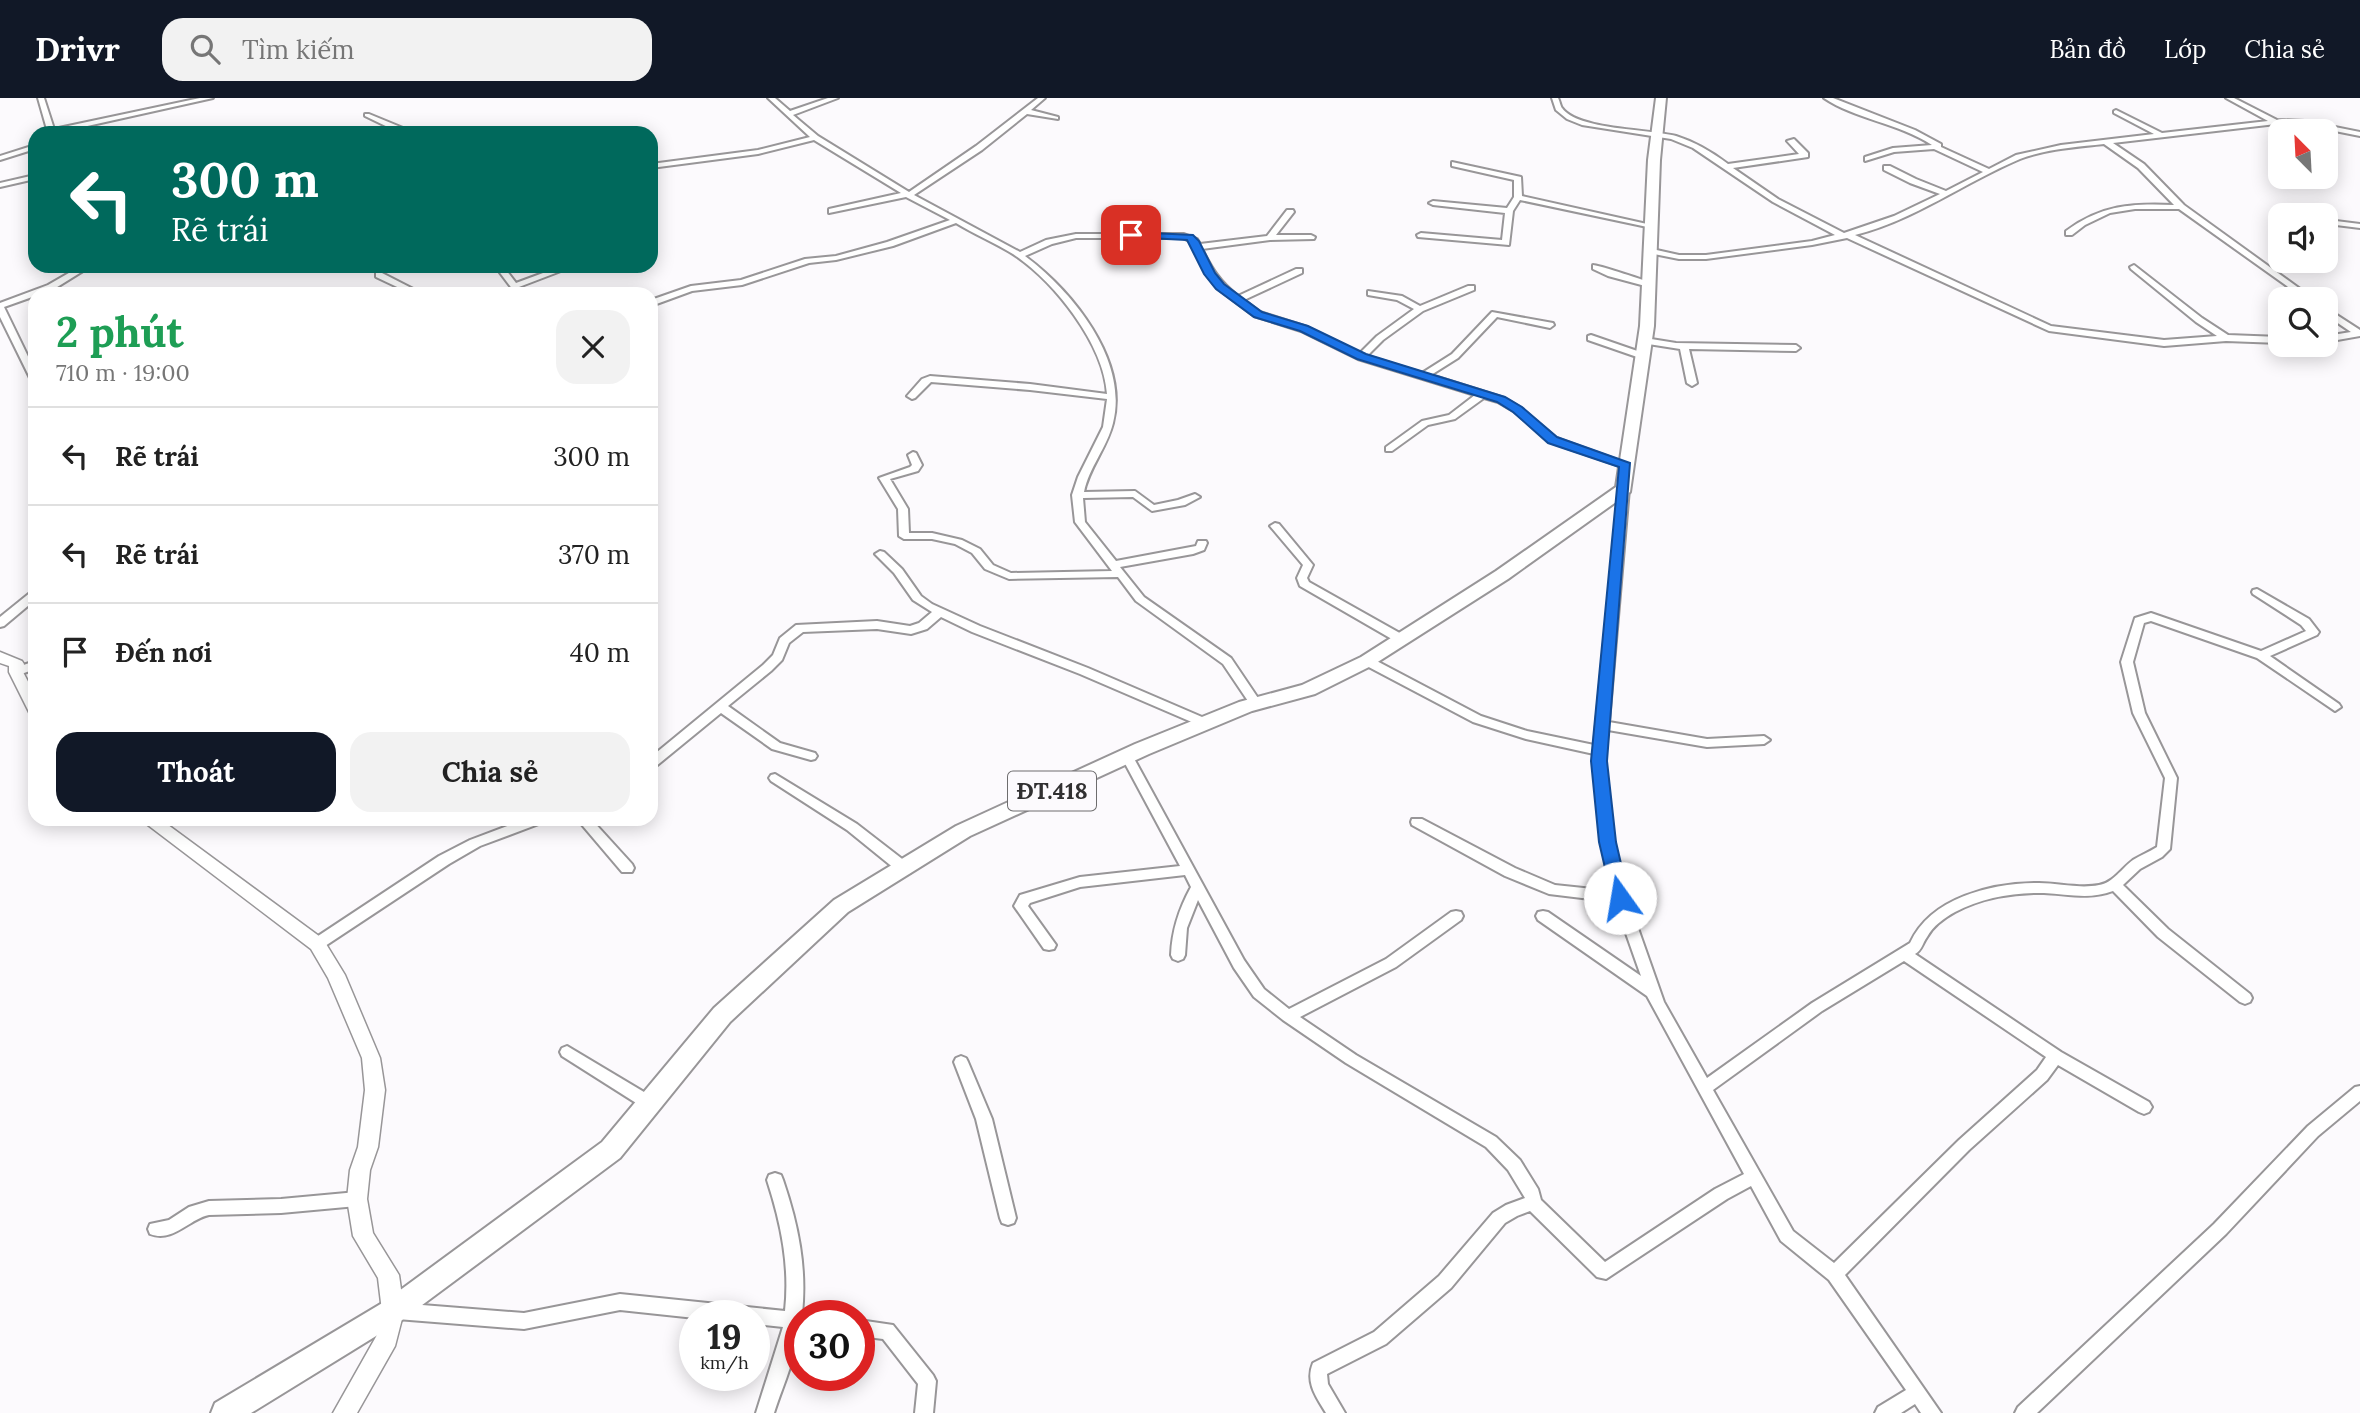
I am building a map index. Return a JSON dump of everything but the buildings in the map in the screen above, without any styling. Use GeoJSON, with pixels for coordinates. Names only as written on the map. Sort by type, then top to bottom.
{"type":"FeatureCollection","features":[{"type":"Feature","properties":{"kind":"main road"},"geometry":{"type":"LineString","coordinates":[[1624,489],[1644,349],[1661,98]]}},
{"type":"Feature","properties":{"kind":"main road","name":"ĐT.418"},"geometry":{"type":"LineString","coordinates":[[225,1413],[393,1311],[611,1150],[722,1015],[841,906],[963,831],[1205,723],[1256,704],[1308,690],[1367,661],[1503,575],[1624,489]]}},
{"type":"Feature","properties":{"kind":"street"},"geometry":{"type":"LineString","coordinates":[[41,98],[51,126]]}},
{"type":"Feature","properties":{"kind":"street"},"geometry":{"type":"LineString","coordinates":[[81,126],[210,98]]}},
{"type":"Feature","properties":{"kind":"street"},"geometry":{"type":"LineString","coordinates":[[771,98],[815,138],[955,221],[1020,255],[1050,284],[1100,348],[1108,372],[1111,412],[1082,474],[1076,509],[1080,522],[1140,599],[1227,662],[1256,704]]}},
{"type":"Feature","properties":{"kind":"street"},"geometry":{"type":"LineString","coordinates":[[788,114],[835,98]]}},
{"type":"Feature","properties":{"kind":"street"},"geometry":{"type":"LineString","coordinates":[[832,211],[908,194],[979,148],[1042,98]]}},
{"type":"Feature","properties":{"kind":"street"},"geometry":{"type":"LineString","coordinates":[[1555,98],[1558,109],[1575,121],[1683,140],[1794,211],[2049,328],[2164,343],[2226,338],[2268,340]]}},
{"type":"Feature","properties":{"kind":"street"},"geometry":{"type":"LineString","coordinates":[[1827,98],[1868,116],[1901,126],[1938,146],[1935,147]]}},
{"type":"Feature","properties":{"kind":"street"},"geometry":{"type":"LineString","coordinates":[[2229,98],[2270,119]]}},
{"type":"Feature","properties":{"kind":"street"},"geometry":{"type":"LineString","coordinates":[[1025,111],[1056,118]]}},
{"type":"Feature","properties":{"kind":"street"},"geometry":{"type":"LineString","coordinates":[[2116,112],[2159,134]]}},
{"type":"Feature","properties":{"kind":"street"},"geometry":{"type":"LineString","coordinates":[[366,115],[391,126]]}},
{"type":"Feature","properties":{"kind":"street"},"geometry":{"type":"LineString","coordinates":[[1652,251],[1679,257],[1718,256],[1847,236],[1897,218],[1948,194],[1987,171],[2020,157],[2062,147],[2268,123]]}},
{"type":"Feature","properties":{"kind":"street"},"geometry":{"type":"LineString","coordinates":[[2338,130],[2360,134]]}},
{"type":"Feature","properties":{"kind":"street"},"geometry":{"type":"LineString","coordinates":[[658,165],[772,149],[815,138]]}},
{"type":"Feature","properties":{"kind":"street"},"geometry":{"type":"LineString","coordinates":[[1725,167],[1805,155],[1791,141]]}},
{"type":"Feature","properties":{"kind":"street"},"geometry":{"type":"LineString","coordinates":[[2106,142],[2141,166],[2180,207],[2293,287]]}},
{"type":"Feature","properties":{"kind":"street"},"geometry":{"type":"LineString","coordinates":[[1868,159],[1893,150],[1935,147],[1987,171]]}},
{"type":"Feature","properties":{"kind":"street"},"geometry":{"type":"LineString","coordinates":[[0,158],[28,149]]}},
{"type":"Feature","properties":{"kind":"street"},"geometry":{"type":"LineString","coordinates":[[1421,234],[1506,243],[1509,211],[1518,197],[1518,179],[1455,164]]}},
{"type":"Feature","properties":{"kind":"street"},"geometry":{"type":"LineString","coordinates":[[1887,168],[1948,194]]}},
{"type":"Feature","properties":{"kind":"street"},"geometry":{"type":"LineString","coordinates":[[0,185],[28,179]]}},
{"type":"Feature","properties":{"kind":"street"},"geometry":{"type":"LineString","coordinates":[[1518,197],[1652,226]]}},
{"type":"Feature","properties":{"kind":"street"},"geometry":{"type":"LineString","coordinates":[[1433,203],[1509,211]]}},
{"type":"Feature","properties":{"kind":"street"},"geometry":{"type":"LineString","coordinates":[[2069,233],[2083,220],[2106,210],[2180,207]]}},
{"type":"Feature","properties":{"kind":"street"},"geometry":{"type":"LineString","coordinates":[[1270,238],[1290,212]]}},
{"type":"Feature","properties":{"kind":"street"},"geometry":{"type":"LineString","coordinates":[[658,301],[691,289],[742,282],[808,261],[836,258],[890,244],[955,221]]}},
{"type":"Feature","properties":{"kind":"street"},"geometry":{"type":"LineString","coordinates":[[2339,223],[2360,226]]}},
{"type":"Feature","properties":{"kind":"street"},"geometry":{"type":"LineString","coordinates":[[1020,255],[1060,238],[1085,235],[1184,236],[1194,241],[1210,274],[1236,300],[1258,314],[1304,329],[1362,357],[1424,374],[1507,403],[1553,440],[1626,465]]}},
{"type":"Feature","properties":{"kind":"street"},"geometry":{"type":"LineString","coordinates":[[1198,247],[1270,238],[1311,237]]}},
{"type":"Feature","properties":{"kind":"street"},"geometry":{"type":"LineString","coordinates":[[1596,267],[1649,284]]}},
{"type":"Feature","properties":{"kind":"street"},"geometry":{"type":"LineString","coordinates":[[2134,267],[2226,338]]}},
{"type":"Feature","properties":{"kind":"street"},"geometry":{"type":"LineString","coordinates":[[1236,300],[1298,271]]}},
{"type":"Feature","properties":{"kind":"street"},"geometry":{"type":"LineString","coordinates":[[51,287],[75,273]]}},
{"type":"Feature","properties":{"kind":"street"},"geometry":{"type":"LineString","coordinates":[[505,273],[514,285],[549,273]]}},
{"type":"Feature","properties":{"kind":"street"},"geometry":{"type":"LineString","coordinates":[[379,275],[404,287]]}},
{"type":"Feature","properties":{"kind":"street"},"geometry":{"type":"LineString","coordinates":[[1362,357],[1380,338],[1420,309],[1471,288]]}},
{"type":"Feature","properties":{"kind":"street"},"geometry":{"type":"LineString","coordinates":[[1371,293],[1399,298],[1420,309]]}},
{"type":"Feature","properties":{"kind":"street"},"geometry":{"type":"LineString","coordinates":[[28,296],[0,307],[28,365]]}},
{"type":"Feature","properties":{"kind":"street"},"geometry":{"type":"LineString","coordinates":[[1424,374],[1455,356],[1495,314],[1550,325]]}},
{"type":"Feature","properties":{"kind":"street"},"geometry":{"type":"LineString","coordinates":[[2338,319],[2359,333]]}},
{"type":"Feature","properties":{"kind":"street"},"geometry":{"type":"LineString","coordinates":[[2338,337],[2359,333]]}},
{"type":"Feature","properties":{"kind":"street"},"geometry":{"type":"LineString","coordinates":[[1591,338],[1644,349],[1684,346],[1796,348]]}},
{"type":"Feature","properties":{"kind":"street"},"geometry":{"type":"LineString","coordinates":[[1684,346],[1692,383]]}},
{"type":"Feature","properties":{"kind":"street"},"geometry":{"type":"LineString","coordinates":[[912,396],[930,379],[1110,397]]}},
{"type":"Feature","properties":{"kind":"street"},"geometry":{"type":"LineString","coordinates":[[1389,449],[1425,423],[1452,417],[1483,394]]}},
{"type":"Feature","properties":{"kind":"street"},"geometry":{"type":"LineString","coordinates":[[913,455],[917,465],[914,469],[884,478],[903,509],[904,536],[932,536],[958,542],[976,551],[989,567],[1009,576],[1116,569],[1137,558],[1185,553],[1200,548],[1202,543]]}},
{"type":"Feature","properties":{"kind":"street"},"geometry":{"type":"LineString","coordinates":[[1624,489],[1600,751],[1608,842],[1620,898],[1653,992],[1787,1236],[1835,1274],[1932,1413]]}},
{"type":"Feature","properties":{"kind":"street"},"geometry":{"type":"LineString","coordinates":[[1077,495],[1135,494],[1152,508],[1161,508],[1195,497]]}},
{"type":"Feature","properties":{"kind":"street"},"geometry":{"type":"LineString","coordinates":[[1275,526],[1308,565],[1302,578],[1304,584],[1401,639]]}},
{"type":"Feature","properties":{"kind":"street"},"geometry":{"type":"LineString","coordinates":[[880,554],[898,571],[916,598],[940,612],[1205,723]]}},
{"type":"Feature","properties":{"kind":"street"},"geometry":{"type":"LineString","coordinates":[[2257,592],[2305,622],[2313,632],[2261,655]]}},
{"type":"Feature","properties":{"kind":"street"},"geometry":{"type":"LineString","coordinates":[[0,623],[28,600]]}},
{"type":"Feature","properties":{"kind":"street"},"geometry":{"type":"LineString","coordinates":[[658,758],[767,668],[778,657],[784,641],[800,628],[877,625],[911,630],[923,626],[940,612]]}},
{"type":"Feature","properties":{"kind":"street"},"geometry":{"type":"LineString","coordinates":[[1704,1088],[1817,1007],[1915,947],[1917,937],[1929,921],[1948,909],[1994,893],[2035,888],[2101,891],[2115,886],[2141,861],[2152,858],[2163,849],[2171,778],[2139,713],[2127,662],[2139,621],[2151,617],[2261,655],[2335,707]]}},
{"type":"Feature","properties":{"kind":"street"},"geometry":{"type":"LineString","coordinates":[[0,657],[17,664],[16,672],[28,696]]}},
{"type":"Feature","properties":{"kind":"street"},"geometry":{"type":"LineString","coordinates":[[1367,661],[1477,719],[1526,735],[1600,751]]}},
{"type":"Feature","properties":{"kind":"street"},"geometry":{"type":"LineString","coordinates":[[16,672],[28,668]]}},
{"type":"Feature","properties":{"kind":"street"},"geometry":{"type":"LineString","coordinates":[[722,708],[776,746],[811,756]]}},
{"type":"Feature","properties":{"kind":"street"},"geometry":{"type":"LineString","coordinates":[[1602,725],[1707,743],[1763,740]]}},
{"type":"Feature","properties":{"kind":"street"},"geometry":{"type":"LineString","coordinates":[[1127,756],[1239,964],[1259,993],[1351,1059],[1484,1137],[1514,1165],[1532,1194],[1533,1203],[1603,1271],[1721,1194],[1754,1177]]}},
{"type":"Feature","properties":{"kind":"street"},"geometry":{"type":"LineString","coordinates":[[775,778],[852,827],[905,869]]}},
{"type":"Feature","properties":{"kind":"street"},"geometry":{"type":"LineString","coordinates":[[1418,822],[1510,872],[1554,890],[1620,898]]}},
{"type":"Feature","properties":{"kind":"street"},"geometry":{"type":"LineString","coordinates":[[157,826],[317,944],[336,975],[371,1058],[375,1090],[368,1147],[360,1170],[357,1199],[363,1236],[388,1275],[393,1311],[387,1338],[344,1413]]}},
{"type":"Feature","properties":{"kind":"street"},"geometry":{"type":"LineString","coordinates":[[317,944],[444,860],[475,843],[521,826]]}},
{"type":"Feature","properties":{"kind":"street"},"geometry":{"type":"LineString","coordinates":[[589,826],[627,868]]}},
{"type":"Feature","properties":{"kind":"street"},"geometry":{"type":"LineString","coordinates":[[1049,945],[1021,906],[1025,899],[1080,882],[1188,870]]}},
{"type":"Feature","properties":{"kind":"street"},"geometry":{"type":"LineString","coordinates":[[2115,886],[2163,933],[2245,998]]}},
{"type":"Feature","properties":{"kind":"street"},"geometry":{"type":"LineString","coordinates":[[1178,955],[1178,932],[1184,910],[1197,888]]}},
{"type":"Feature","properties":{"kind":"street"},"geometry":{"type":"LineString","coordinates":[[1288,1016],[1391,963],[1456,916]]}},
{"type":"Feature","properties":{"kind":"street"},"geometry":{"type":"LineString","coordinates":[[1544,916],[1653,992]]}},
{"type":"Feature","properties":{"kind":"street"},"geometry":{"type":"LineString","coordinates":[[1904,954],[2056,1056],[2144,1107]]}},
{"type":"Feature","properties":{"kind":"street"},"geometry":{"type":"LineString","coordinates":[[567,1052],[649,1103]]}},
{"type":"Feature","properties":{"kind":"street"},"geometry":{"type":"LineString","coordinates":[[1835,1274],[1964,1145],[2042,1074],[2056,1056]]}},
{"type":"Feature","properties":{"kind":"street"},"geometry":{"type":"LineString","coordinates":[[961,1062],[984,1119],[1008,1218]]}},
{"type":"Feature","properties":{"kind":"street"},"geometry":{"type":"LineString","coordinates":[[2024,1413],[2220,1229],[2313,1131],[2360,1092]]}},
{"type":"Feature","properties":{"kind":"street"},"geometry":{"type":"LineString","coordinates":[[775,1180],[790,1223],[796,1263],[796,1300]]}},
{"type":"Feature","properties":{"kind":"street"},"geometry":{"type":"LineString","coordinates":[[156,1229],[171,1229],[184,1222],[192,1211],[207,1208],[281,1206],[357,1199]]}},
{"type":"Feature","properties":{"kind":"street"},"geometry":{"type":"LineString","coordinates":[[1336,1413],[1319,1385],[1319,1369],[1380,1338],[1445,1282],[1499,1218],[1533,1203]]}},
{"type":"Feature","properties":{"kind":"street"},"geometry":{"type":"LineString","coordinates":[[393,1311],[524,1321],[620,1301],[679,1308]]}},
{"type":"Feature","properties":{"kind":"street"},"geometry":{"type":"LineString","coordinates":[[875,1330],[887,1331],[927,1381],[924,1413]]}},
{"type":"Feature","properties":{"kind":"street"},"geometry":{"type":"LineString","coordinates":[[765,1413],[784,1357]]}},
{"type":"Feature","properties":{"kind":"street"},"geometry":{"type":"LineString","coordinates":[[1884,1413],[1919,1394]]}},
{"type":"Feature","properties":{"kind":"route"},"geometry":{"type":"LineString","coordinates":[[1131,235],[1189,237],[1198,247],[1210,274],[1220,286],[1258,314],[1304,329],[1362,357],[1464,386],[1501,400],[1518,410],[1547,437],[1567,447],[1626,465],[1599,761],[1608,842],[1620,898]]}}]}
